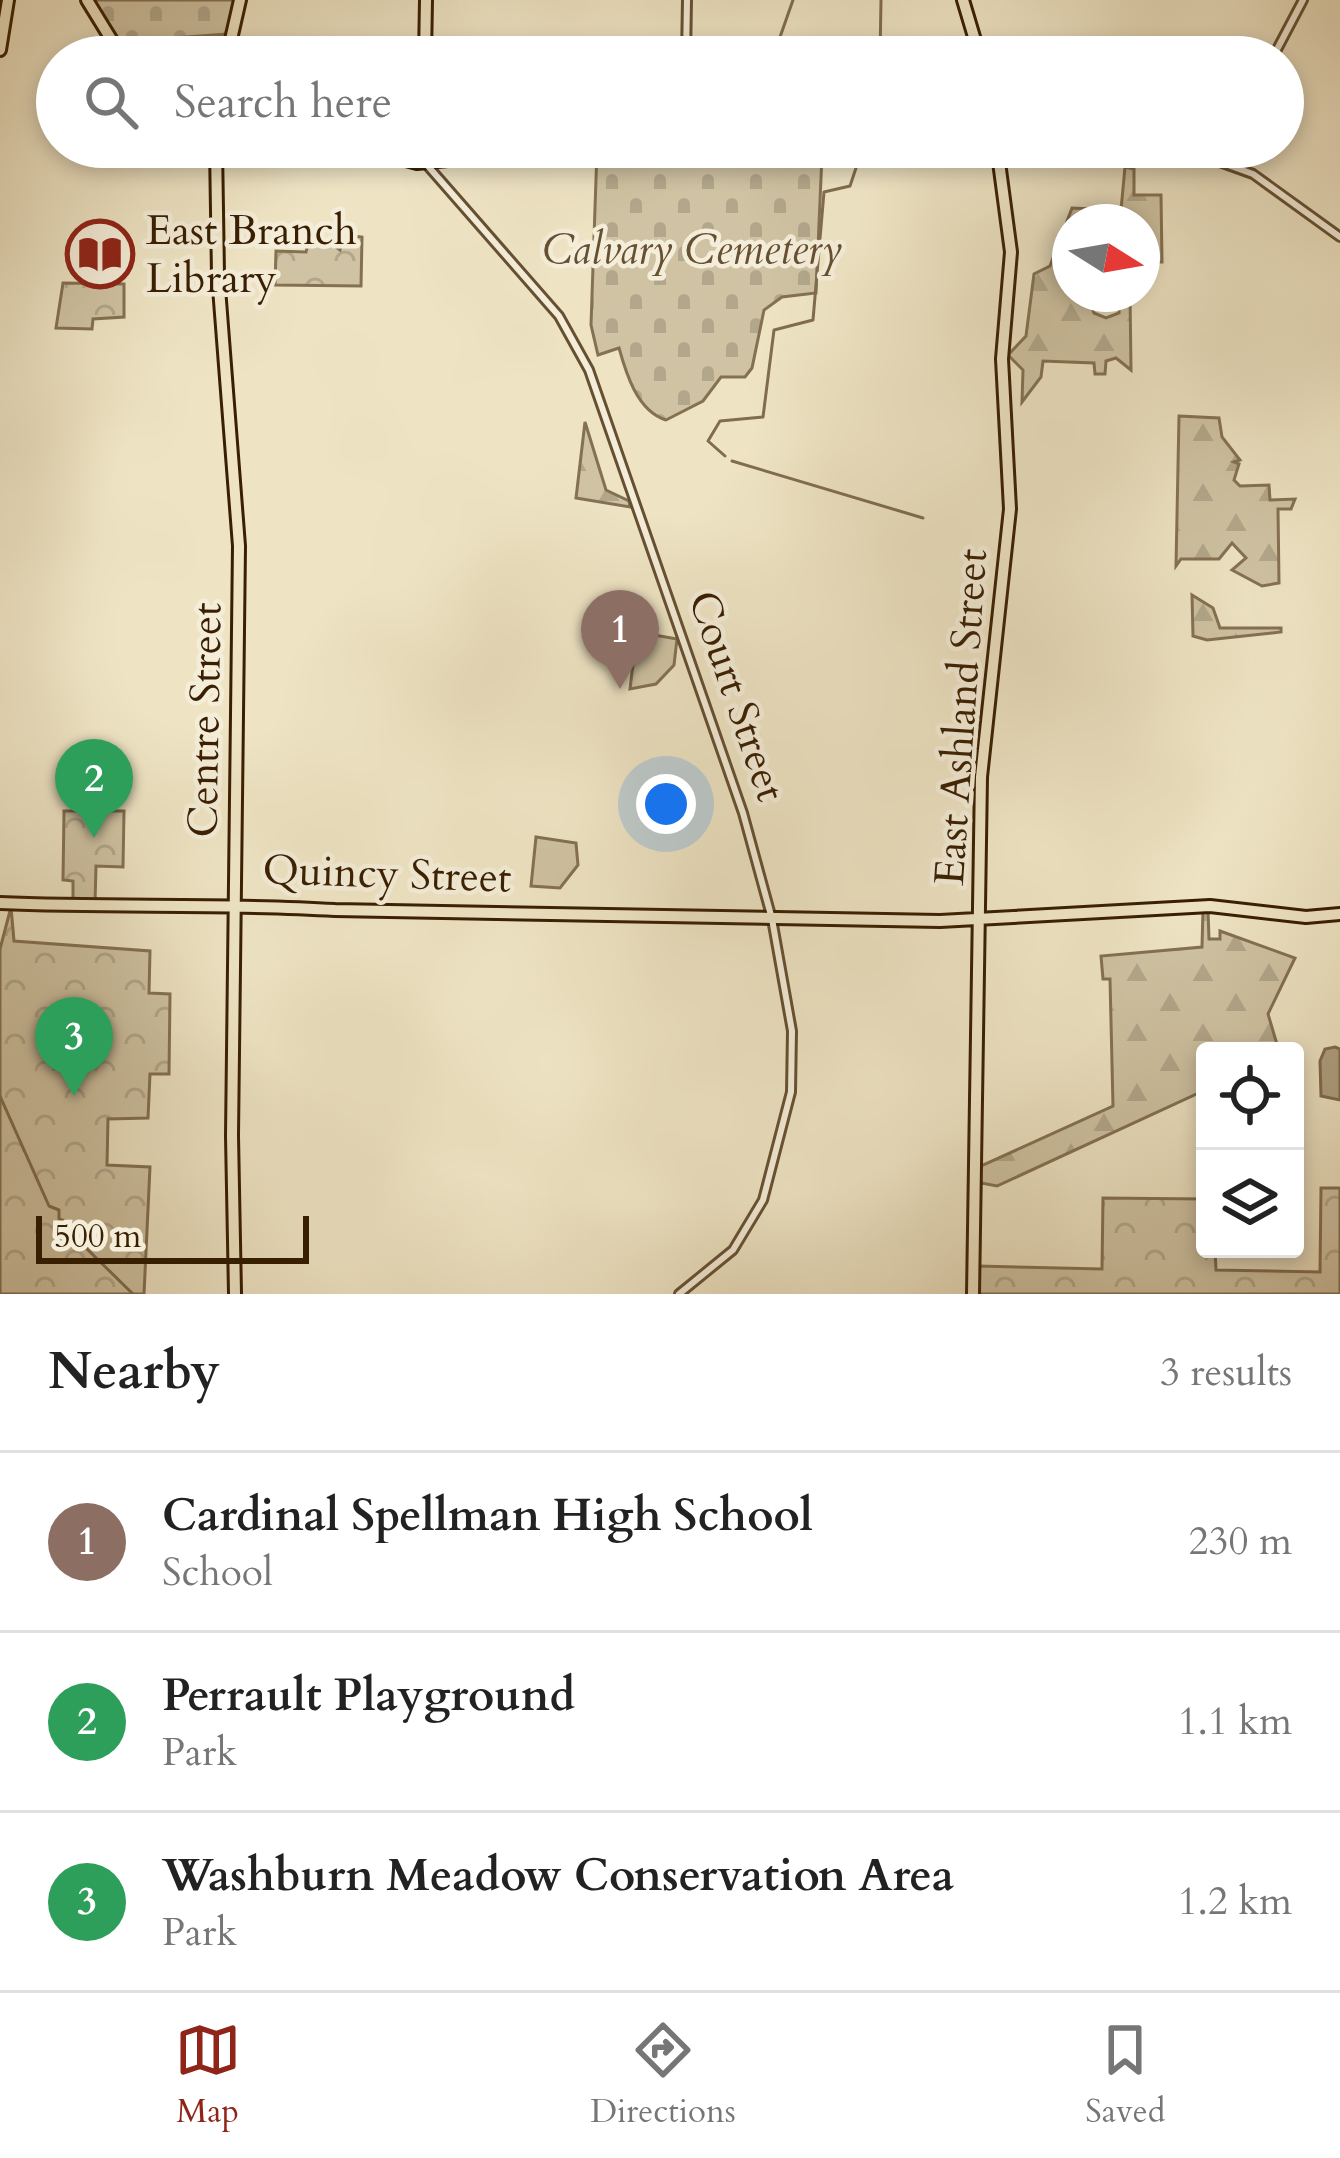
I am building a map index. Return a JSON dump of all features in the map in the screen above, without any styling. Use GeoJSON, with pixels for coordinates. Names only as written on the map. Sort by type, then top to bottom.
{"type":"FeatureCollection","features":[{"type":"Feature","properties":{"kind":"main road"},"geometry":{"type":"LineString","coordinates":[[0,50],[8,0]]}},
{"type":"Feature","properties":{"kind":"main road"},"geometry":{"type":"LineString","coordinates":[[87,0],[109,36]]}},
{"type":"Feature","properties":{"kind":"main road"},"geometry":{"type":"LineString","coordinates":[[232,36],[240,0]]}},
{"type":"Feature","properties":{"kind":"main road"},"geometry":{"type":"LineString","coordinates":[[425,36],[426,0]]}},
{"type":"Feature","properties":{"kind":"main road"},"geometry":{"type":"LineString","coordinates":[[963,0],[974,36]]}},
{"type":"Feature","properties":{"kind":"main road","name":"Centre Street"},"geometry":{"type":"LineString","coordinates":[[216,168],[219,285],[238,512],[235,1294]]}},
{"type":"Feature","properties":{"kind":"main road","name":"East Ashland Street"},"geometry":{"type":"LineString","coordinates":[[973,1294],[984,731],[1010,505],[1002,376],[1012,252],[1000,168]]}},
{"type":"Feature","properties":{"kind":"main road","name":"Quincy Street"},"geometry":{"type":"LineString","coordinates":[[0,903],[236,903],[335,910],[772,919],[979,920],[1210,906],[1306,917],[1340,914]]}},
{"type":"Feature","properties":{"kind":"street"},"geometry":{"type":"LineString","coordinates":[[687,36],[688,0]]}},
{"type":"Feature","properties":{"kind":"street"},"geometry":{"type":"LineString","coordinates":[[1284,36],[1303,0]]}},
{"type":"Feature","properties":{"kind":"street","name":"Court Street"},"geometry":{"type":"LineString","coordinates":[[440,168],[559,316],[589,370],[723,750],[772,919],[793,1047],[790,1092],[777,1149],[763,1200],[747,1232],[679,1294]]}},
{"type":"Feature","properties":{"kind":"street"},"geometry":{"type":"LineString","coordinates":[[1238,168],[1340,237]]}},
{"type":"Feature","properties":{"kind":"green space"},"geometry":{"type":"Polygon","coordinates":[[[90,0],[236,0],[228,34],[112,36],[90,0]]]}},
{"type":"Feature","properties":{"kind":"green space","name":"Calvary Cemetery"},"geometry":{"type":"Polygon","coordinates":[[[596,168],[821,168],[816,293],[782,297],[764,310],[752,368],[745,377],[721,377],[703,401],[666,420],[640,400],[619,348],[598,355],[591,325],[596,168]]]}},
{"type":"Feature","properties":{"kind":"green space"},"geometry":{"type":"Polygon","coordinates":[[[1125,168],[1134,169],[1134,195],[1161,195],[1162,262],[1160,204],[1122,204],[1125,168]]]}},
{"type":"Feature","properties":{"kind":"green space"},"geometry":{"type":"Polygon","coordinates":[[[343,235],[362,237],[361,286],[275,285],[276,251],[306,252],[309,240],[323,238],[340,250],[343,235]]]}},
{"type":"Feature","properties":{"kind":"green space"},"geometry":{"type":"Polygon","coordinates":[[[1052,261],[1052,312],[1094,312],[1106,318],[1130,312],[1131,370],[1116,358],[1106,361],[1105,374],[1095,374],[1094,363],[1043,361],[1041,377],[1022,402],[1023,370],[1008,355],[1026,336],[1034,274],[1052,261]]]}},
{"type":"Feature","properties":{"kind":"green space"},"geometry":{"type":"Polygon","coordinates":[[[63,283],[124,284],[124,317],[93,319],[92,329],[56,328],[63,283]]]}},
{"type":"Feature","properties":{"kind":"green space"},"geometry":{"type":"Polygon","coordinates":[[[1179,416],[1219,418],[1222,437],[1240,460],[1234,462],[1239,464],[1234,480],[1240,486],[1269,485],[1270,500],[1295,499],[1291,509],[1278,509],[1279,583],[1262,586],[1232,570],[1246,558],[1232,543],[1219,559],[1181,559],[1176,566],[1179,416]]]}},
{"type":"Feature","properties":{"kind":"green space"},"geometry":{"type":"Polygon","coordinates":[[[585,422],[606,490],[629,501],[630,507],[576,498],[585,422]]]}},
{"type":"Feature","properties":{"kind":"green space"},"geometry":{"type":"Polygon","coordinates":[[[1192,595],[1213,608],[1220,628],[1281,628],[1281,632],[1207,640],[1193,636],[1192,595]]]}},
{"type":"Feature","properties":{"kind":"green space"},"geometry":{"type":"Polygon","coordinates":[[[637,632],[677,639],[674,665],[656,684],[630,689],[637,632]]]}},
{"type":"Feature","properties":{"kind":"green space"},"geometry":{"type":"Polygon","coordinates":[[[64,811],[124,811],[123,867],[96,866],[95,903],[73,903],[73,881],[63,880],[64,811]]]}},
{"type":"Feature","properties":{"kind":"green space"},"geometry":{"type":"Polygon","coordinates":[[[536,837],[576,843],[578,865],[560,888],[531,886],[536,837]]]}},
{"type":"Feature","properties":{"kind":"green space"},"geometry":{"type":"Polygon","coordinates":[[[11,907],[14,941],[150,951],[149,993],[170,994],[169,1074],[150,1074],[148,1118],[108,1119],[107,1165],[150,1167],[144,1294],[0,1294],[0,949],[11,907]]]}},
{"type":"Feature","properties":{"kind":"green space"},"geometry":{"type":"Polygon","coordinates":[[[1203,910],[1208,910],[1209,939],[1220,939],[1220,931],[1295,958],[1268,1014],[1276,1042],[1196,1042],[1196,1094],[997,1186],[981,1183],[979,1167],[1113,1106],[1110,979],[1103,979],[1101,956],[1202,947],[1203,910]]]}},
{"type":"Feature","properties":{"kind":"green space"},"geometry":{"type":"Polygon","coordinates":[[[1321,1188],[1340,1188],[1340,1294],[977,1294],[978,1266],[1102,1269],[1103,1198],[1196,1199],[1196,1258],[1215,1258],[1216,1270],[1320,1272],[1321,1188]]]}},
{"type":"Feature","properties":{"kind":"shaded area"},"geometry":{"type":"Polygon","coordinates":[[[1325,1049],[1340,1049],[1340,1100],[1321,1096],[1320,1061],[1325,1049]]]}},
{"type":"Feature","properties":{"kind":"waterway"},"geometry":{"type":"LineString","coordinates":[[780,36],[793,0]]}},
{"type":"Feature","properties":{"kind":"waterway"},"geometry":{"type":"LineString","coordinates":[[880,36],[881,0]]}},
{"type":"Feature","properties":{"kind":"waterway"},"geometry":{"type":"LineString","coordinates":[[725,456],[708,441],[720,421],[763,417],[774,330],[813,320],[824,192],[850,186],[856,168]]}},
{"type":"Feature","properties":{"kind":"waterway"},"geometry":{"type":"LineString","coordinates":[[732,461],[923,518]]}},
{"type":"Feature","properties":{"kind":"waterway"},"geometry":{"type":"LineString","coordinates":[[0,1096],[49,1206],[59,1210],[59,1219],[83,1227],[90,1240],[87,1249],[133,1294]]}},
{"type":"Feature","properties":{"kind":"place","name":"East Branch Library"},"geometry":{"type":"Point","coordinates":[100,254]}},
{"type":"Feature","properties":{"kind":"place","name":"Cardinal Spellman High School"},"geometry":{"type":"Point","coordinates":[620,689]}},
{"type":"Feature","properties":{"kind":"place","name":"Perrault Playground"},"geometry":{"type":"Point","coordinates":[94,838]}},
{"type":"Feature","properties":{"kind":"place","name":"Washburn Meadow Conservation Area"},"geometry":{"type":"Point","coordinates":[74,1096]}}]}
